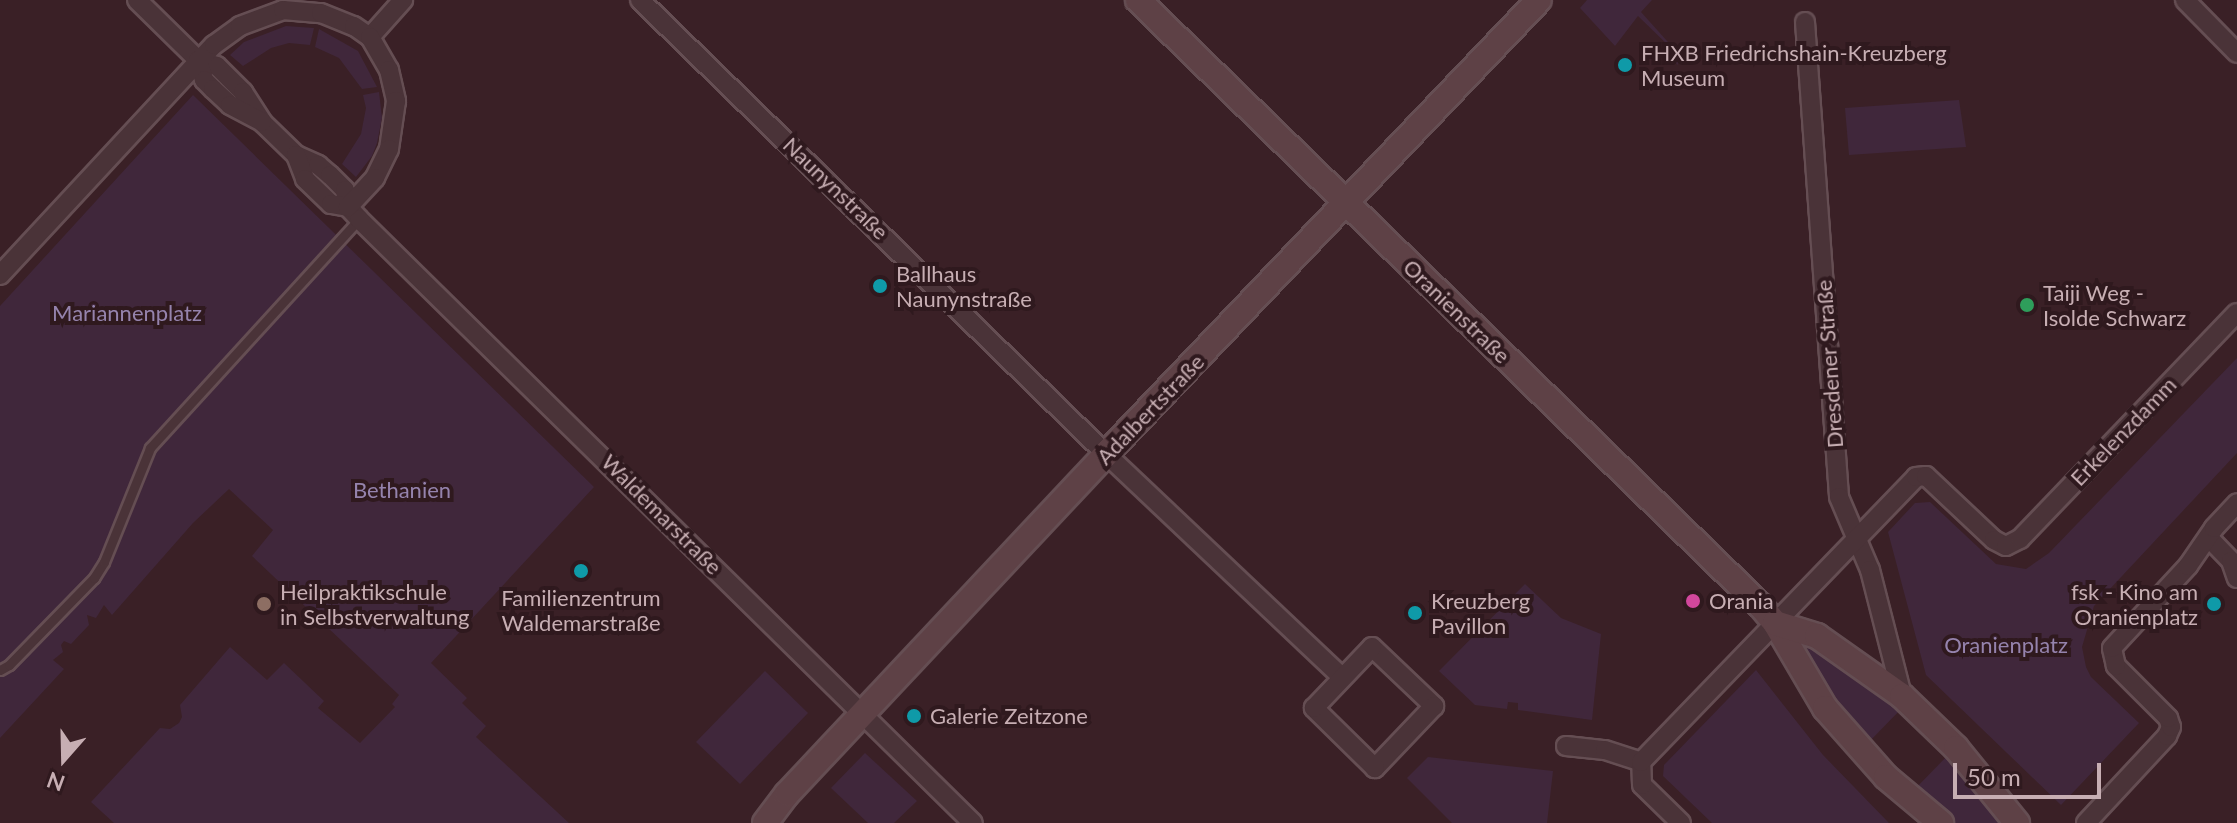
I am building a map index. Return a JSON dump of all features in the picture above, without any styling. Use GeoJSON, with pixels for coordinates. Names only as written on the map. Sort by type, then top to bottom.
{"type":"FeatureCollection","features":[{"type":"Feature","properties":{"kind":"street","name":"Waldemarstraße"},"geometry":{"type":"LineString","coordinates":[[137,0],[198,60],[217,66],[243,92],[263,123],[296,155],[318,165],[345,190],[354,213],[865,713],[973,823]]}},
{"type":"Feature","properties":{"kind":"street"},"geometry":{"type":"LineString","coordinates":[[370,37],[403,0]]}},
{"type":"Feature","properties":{"kind":"street","name":"Naunynstraße"},"geometry":{"type":"LineString","coordinates":[[640,0],[1106,454],[1342,677]]}},
{"type":"Feature","properties":{"kind":"street","name":"Oranienstraße"},"geometry":{"type":"LineString","coordinates":[[1138,0],[1775,623],[1825,708],[1886,777],[1941,823]]}},
{"type":"Feature","properties":{"kind":"street","name":"Adalbertstraße"},"geometry":{"type":"LineString","coordinates":[[765,823],[787,794],[1106,454],[1539,0]]}},
{"type":"Feature","properties":{"kind":"street"},"geometry":{"type":"LineString","coordinates":[[2185,0],[2237,53]]}},
{"type":"Feature","properties":{"kind":"street"},"geometry":{"type":"LineString","coordinates":[[0,275],[198,60],[240,26],[283,10],[321,13],[354,26],[370,37],[389,70],[397,118],[382,165],[354,213]]}},
{"type":"Feature","properties":{"kind":"street","name":"Dresdener Straße"},"geometry":{"type":"LineString","coordinates":[[1805,22],[1839,497],[1870,570],[1902,696]]}},
{"type":"Feature","properties":{"kind":"street","name":"Erkelenzdamm"},"geometry":{"type":"LineString","coordinates":[[1857,540],[1922,475],[1934,482],[1994,540],[2006,546],[2020,539],[2237,313]]}},
{"type":"Feature","properties":{"kind":"street"},"geometry":{"type":"LineString","coordinates":[[2086,823],[2167,736],[2171,727],[2168,718],[2116,666],[2112,648],[2188,566],[2214,528],[2237,503]]}},
{"type":"Feature","properties":{"kind":"street"},"geometry":{"type":"LineString","coordinates":[[2209,538],[2231,561],[2237,578]]}},
{"type":"Feature","properties":{"kind":"street"},"geometry":{"type":"LineString","coordinates":[[1681,823],[1642,785],[1641,762],[1857,540]]}},
{"type":"Feature","properties":{"kind":"street","name":"Oranienstraße"},"geometry":{"type":"LineString","coordinates":[[1775,623],[1817,636],[1902,696],[1956,748],[2017,823]]}},
{"type":"Feature","properties":{"kind":"street"},"geometry":{"type":"LineString","coordinates":[[1372,647],[1434,706],[1375,768],[1314,708],[1342,677],[1372,647]]}},
{"type":"Feature","properties":{"kind":"street"},"geometry":{"type":"LineString","coordinates":[[1566,746],[1605,750],[1641,762]]}},
{"type":"Feature","properties":{"kind":"lane"},"geometry":{"type":"LineString","coordinates":[[0,670],[9,665],[94,578],[156,441],[354,213]]}},
{"type":"Feature","properties":{"kind":"green space"},"geometry":{"type":"Polygon","coordinates":[[[1587,0],[1652,0],[1641,12],[1676,51],[1678,65],[1668,55],[1673,50],[1638,16],[1615,46],[1580,8],[1587,0]]]}},
{"type":"Feature","properties":{"kind":"green space"},"geometry":{"type":"Polygon","coordinates":[[[286,26],[314,28],[310,45],[289,43],[271,48],[243,66],[230,55],[244,42],[286,26]]]}},
{"type":"Feature","properties":{"kind":"green space"},"geometry":{"type":"Polygon","coordinates":[[[319,29],[358,51],[377,87],[362,89],[339,58],[315,47],[319,29]]]}},
{"type":"Feature","properties":{"kind":"green space"},"geometry":{"type":"Polygon","coordinates":[[[379,92],[382,118],[377,143],[372,156],[356,177],[342,164],[361,134],[366,108],[363,95],[379,92]]]}},
{"type":"Feature","properties":{"kind":"green space","name":"Bethanien"},"geometry":{"type":"Polygon","coordinates":[[[193,95],[594,487],[431,663],[467,698],[462,703],[486,726],[476,737],[569,823],[114,823],[91,802],[160,728],[170,729],[179,723],[182,717],[180,705],[230,647],[267,680],[284,663],[324,701],[318,708],[360,743],[395,707],[392,704],[399,695],[252,556],[273,530],[229,489],[193,523],[112,615],[104,605],[96,618],[87,615],[89,625],[71,644],[64,641],[61,645],[63,652],[53,660],[64,669],[0,738],[0,306],[193,95]]]}},
{"type":"Feature","properties":{"kind":"green space"},"geometry":{"type":"Polygon","coordinates":[[[1959,100],[1966,147],[1849,155],[1845,108],[1959,100]]]}},
{"type":"Feature","properties":{"kind":"green space","name":"Oranienplatz"},"geometry":{"type":"Polygon","coordinates":[[[2237,358],[2237,453],[2094,606],[2082,647],[2091,677],[2139,723],[2061,805],[1926,675],[1888,532],[1915,503],[1930,502],[1996,564],[2026,569],[2049,553],[2237,358]]]}},
{"type":"Feature","properties":{"kind":"green space"},"geometry":{"type":"Polygon","coordinates":[[[1525,584],[1561,618],[1601,634],[1592,720],[1518,710],[1518,703],[1508,702],[1507,709],[1475,705],[1439,671],[1525,584]]]}},
{"type":"Feature","properties":{"kind":"green space"},"geometry":{"type":"Polygon","coordinates":[[[1803,641],[1905,705],[1865,746],[1799,644],[1803,641]]]}},
{"type":"Feature","properties":{"kind":"green space"},"geometry":{"type":"Polygon","coordinates":[[[1756,670],[1823,755],[1889,823],[1712,823],[1663,776],[1664,765],[1756,670]]]}},
{"type":"Feature","properties":{"kind":"green space"},"geometry":{"type":"Polygon","coordinates":[[[765,671],[808,713],[740,784],[696,742],[765,671]]]}},
{"type":"Feature","properties":{"kind":"green space"},"geometry":{"type":"Polygon","coordinates":[[[1952,751],[2010,823],[1948,823],[1912,792],[1952,751]]]}},
{"type":"Feature","properties":{"kind":"green space"},"geometry":{"type":"Polygon","coordinates":[[[865,753],[917,801],[894,823],[868,823],[831,788],[865,753]]]}},
{"type":"Feature","properties":{"kind":"green space"},"geometry":{"type":"Polygon","coordinates":[[[1428,757],[1553,771],[1547,823],[1452,823],[1407,778],[1428,757]]]}},
{"type":"Feature","properties":{"kind":"place","name":"FHXB Friedrichshain-Kreuzberg Museum"},"geometry":{"type":"Point","coordinates":[1625,65]}},
{"type":"Feature","properties":{"kind":"place","name":"Ballhaus Naunynstraße"},"geometry":{"type":"Point","coordinates":[880,286]}},
{"type":"Feature","properties":{"kind":"place","name":"Taiji Weg - Isolde Schwarz"},"geometry":{"type":"Point","coordinates":[2027,305]}},
{"type":"Feature","properties":{"kind":"place","name":"Familienzentrum Waldemarstraße"},"geometry":{"type":"Point","coordinates":[581,571]}},
{"type":"Feature","properties":{"kind":"place","name":"Orania"},"geometry":{"type":"Point","coordinates":[1693,601]}},
{"type":"Feature","properties":{"kind":"place","name":"Heilpraktikschule in Selbstverwaltung"},"geometry":{"type":"Point","coordinates":[264,604]}},
{"type":"Feature","properties":{"kind":"place","name":"fsk - Kino am Oranienplatz"},"geometry":{"type":"Point","coordinates":[2214,604]}},
{"type":"Feature","properties":{"kind":"place","name":"Kreuzberg Pavillon"},"geometry":{"type":"Point","coordinates":[1415,613]}},
{"type":"Feature","properties":{"kind":"place","name":"Galerie Zeitzone"},"geometry":{"type":"Point","coordinates":[914,716]}},
{"type":"Feature","properties":{"kind":"park label","name":"Mariannenplatz"},"geometry":{"type":"Point","coordinates":[127,313]}}]}
